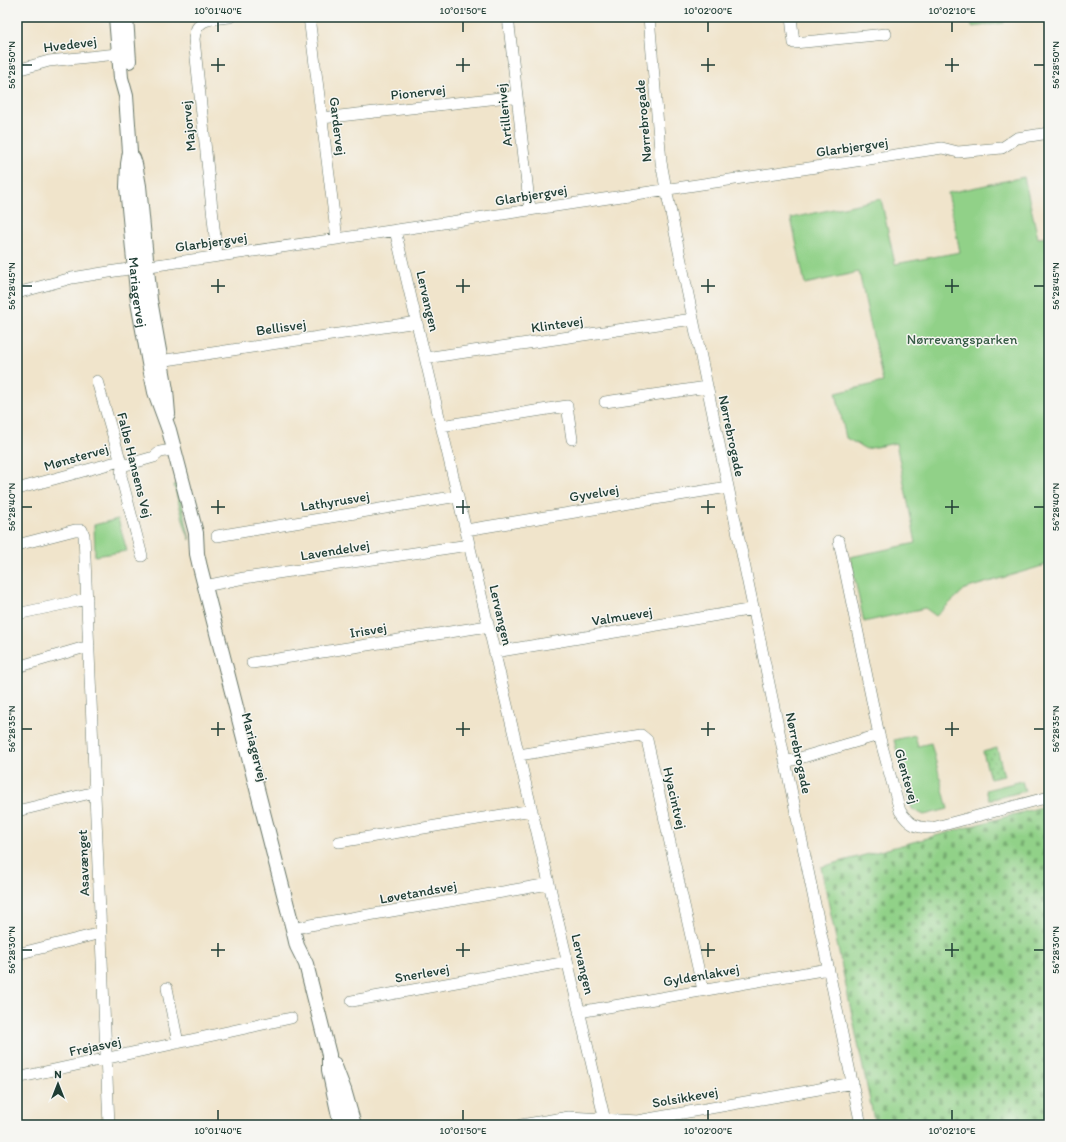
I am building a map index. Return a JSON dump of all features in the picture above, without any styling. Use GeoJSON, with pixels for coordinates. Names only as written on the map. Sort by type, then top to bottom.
{"type":"FeatureCollection","features":[{"type":"Feature","properties":{"kind":"street","name":"Mariagervej"},"geometry":{"type":"LineString","coordinates":[[116,17],[124,54]]}},
{"type":"Feature","properties":{"kind":"street","name":"Mariagervej"},"geometry":{"type":"LineString","coordinates":[[126,17],[121,78],[126,96],[130,152],[135,164],[138,186],[140,267],[150,300],[155,362],[155,392],[169,430],[196,533],[202,545],[209,585],[297,928],[305,945],[306,964],[329,1055],[336,1068],[344,1090],[354,1125]]}},
{"type":"Feature","properties":{"kind":"street","name":"Majorvej"},"geometry":{"type":"LineString","coordinates":[[217,256],[194,32],[198,26],[206,20],[230,17]]}},
{"type":"Feature","properties":{"kind":"street","name":"Gardervej"},"geometry":{"type":"LineString","coordinates":[[309,17],[337,239]]}},
{"type":"Feature","properties":{"kind":"street","name":"Artillerivej"},"geometry":{"type":"LineString","coordinates":[[508,17],[530,210]]}},
{"type":"Feature","properties":{"kind":"street","name":"Nørrebrogade"},"geometry":{"type":"LineString","coordinates":[[649,17],[661,162],[666,190],[861,1125]]}},
{"type":"Feature","properties":{"kind":"street"},"geometry":{"type":"LineString","coordinates":[[791,17],[794,43],[886,34]]}},
{"type":"Feature","properties":{"kind":"street","name":"Hvedevej"},"geometry":{"type":"LineString","coordinates":[[17,70],[49,61],[124,54]]}},
{"type":"Feature","properties":{"kind":"street","name":"Pionervej"},"geometry":{"type":"LineString","coordinates":[[322,118],[517,96]]}},
{"type":"Feature","properties":{"kind":"street","name":"Glarbjergvej"},"geometry":{"type":"LineString","coordinates":[[17,293],[72,278],[140,267],[337,239],[942,148],[958,152],[1002,148],[1017,138],[1049,133]]}},
{"type":"Feature","properties":{"kind":"street","name":"Lervangen"},"geometry":{"type":"LineString","coordinates":[[395,230],[605,1122]]}},
{"type":"Feature","properties":{"kind":"street","name":"Klintevej"},"geometry":{"type":"LineString","coordinates":[[426,358],[693,319]]}},
{"type":"Feature","properties":{"kind":"street","name":"Bellisvej"},"geometry":{"type":"LineString","coordinates":[[155,362],[417,322]]}},
{"type":"Feature","properties":{"kind":"street","name":"Falbe Hansens Vej"},"geometry":{"type":"LineString","coordinates":[[97,381],[121,464],[121,476],[142,556]]}},
{"type":"Feature","properties":{"kind":"street","name":"Nørrebrogade"},"geometry":{"type":"LineString","coordinates":[[604,402],[707,386]]}},
{"type":"Feature","properties":{"kind":"street"},"geometry":{"type":"LineString","coordinates":[[441,426],[567,406],[572,439]]}},
{"type":"Feature","properties":{"kind":"street","name":"Mønstervej"},"geometry":{"type":"LineString","coordinates":[[17,489],[154,457],[160,452],[166,451]]}},
{"type":"Feature","properties":{"kind":"street","name":"Gyvelvej"},"geometry":{"type":"LineString","coordinates":[[466,530],[728,486]]}},
{"type":"Feature","properties":{"kind":"street","name":"Lathyrusvej"},"geometry":{"type":"LineString","coordinates":[[217,536],[458,496]]}},
{"type":"Feature","properties":{"kind":"street","name":"Asavænget"},"geometry":{"type":"LineString","coordinates":[[17,545],[75,530],[82,530],[84,535],[108,1125]]}},
{"type":"Feature","properties":{"kind":"street"},"geometry":{"type":"LineString","coordinates":[[839,540],[879,735]]}},
{"type":"Feature","properties":{"kind":"street","name":"Lavendelvej"},"geometry":{"type":"LineString","coordinates":[[209,585],[244,578],[469,545]]}},
{"type":"Feature","properties":{"kind":"street"},"geometry":{"type":"LineString","coordinates":[[17,614],[87,599]]}},
{"type":"Feature","properties":{"kind":"street","name":"Valmuevej"},"geometry":{"type":"LineString","coordinates":[[494,652],[754,609]]}},
{"type":"Feature","properties":{"kind":"street","name":"Irisvej"},"geometry":{"type":"LineString","coordinates":[[252,662],[488,626]]}},
{"type":"Feature","properties":{"kind":"street"},"geometry":{"type":"LineString","coordinates":[[17,667],[89,646]]}},
{"type":"Feature","properties":{"kind":"street","name":"Hyacintvej"},"geometry":{"type":"LineString","coordinates":[[519,755],[641,735],[647,740],[703,990]]}},
{"type":"Feature","properties":{"kind":"street","name":"Glentevej"},"geometry":{"type":"LineString","coordinates":[[786,762],[879,735],[900,811],[906,820],[920,828],[932,828],[1049,797]]}},
{"type":"Feature","properties":{"kind":"street"},"geometry":{"type":"LineString","coordinates":[[17,811],[95,792]]}},
{"type":"Feature","properties":{"kind":"street"},"geometry":{"type":"LineString","coordinates":[[339,842],[532,810]]}},
{"type":"Feature","properties":{"kind":"street","name":"Løvetandsvej"},"geometry":{"type":"LineString","coordinates":[[297,928],[549,884]]}},
{"type":"Feature","properties":{"kind":"street"},"geometry":{"type":"LineString","coordinates":[[17,954],[101,933]]}},
{"type":"Feature","properties":{"kind":"street","name":"Snerlevej"},"geometry":{"type":"LineString","coordinates":[[352,1001],[567,962]]}},
{"type":"Feature","properties":{"kind":"street","name":"Gyldenlakvej"},"geometry":{"type":"LineString","coordinates":[[579,1012],[828,969]]}},
{"type":"Feature","properties":{"kind":"street"},"geometry":{"type":"LineString","coordinates":[[167,988],[178,1043]]}},
{"type":"Feature","properties":{"kind":"street","name":"Frejasvej"},"geometry":{"type":"LineString","coordinates":[[17,1078],[291,1018]]}},
{"type":"Feature","properties":{"kind":"street","name":"Mariagervej"},"geometry":{"type":"LineString","coordinates":[[329,1055],[329,1070],[342,1125]]}},
{"type":"Feature","properties":{"kind":"street","name":"Solsikkevej"},"geometry":{"type":"LineString","coordinates":[[521,1125],[569,1117],[605,1122],[637,1121],[852,1083]]}},
{"type":"Feature","properties":{"kind":"green space"},"geometry":{"type":"Polygon","coordinates":[[[971,17],[1004,17],[1004,23],[972,27],[971,17]]]}},
{"type":"Feature","properties":{"kind":"green space","name":"Nørrevangsparken"},"geometry":{"type":"Polygon","coordinates":[[[1024,177],[1038,238],[1049,237],[1049,564],[965,589],[936,616],[925,608],[864,622],[850,557],[916,543],[896,443],[866,449],[846,438],[836,393],[883,382],[859,272],[805,284],[791,218],[881,199],[895,264],[960,252],[948,193],[1024,177]]]}},
{"type":"Feature","properties":{"kind":"green space"},"geometry":{"type":"Polygon","coordinates":[[[178,484],[190,540],[174,485],[178,484]]]}},
{"type":"Feature","properties":{"kind":"green space"},"geometry":{"type":"Polygon","coordinates":[[[118,519],[127,551],[95,556],[94,525],[118,519]]]}},
{"type":"Feature","properties":{"kind":"green space"},"geometry":{"type":"Polygon","coordinates":[[[915,735],[918,746],[931,743],[948,809],[924,815],[912,809],[894,740],[915,735]]]}},
{"type":"Feature","properties":{"kind":"green space"},"geometry":{"type":"Polygon","coordinates":[[[997,748],[1004,776],[990,779],[983,752],[997,748]]]}},
{"type":"Feature","properties":{"kind":"green space"},"geometry":{"type":"Polygon","coordinates":[[[1022,781],[1025,791],[989,800],[986,790],[1022,781]]]}},
{"type":"Feature","properties":{"kind":"green space"},"geometry":{"type":"Polygon","coordinates":[[[1049,805],[1049,1125],[875,1125],[821,867],[1049,805]]]}}]}
